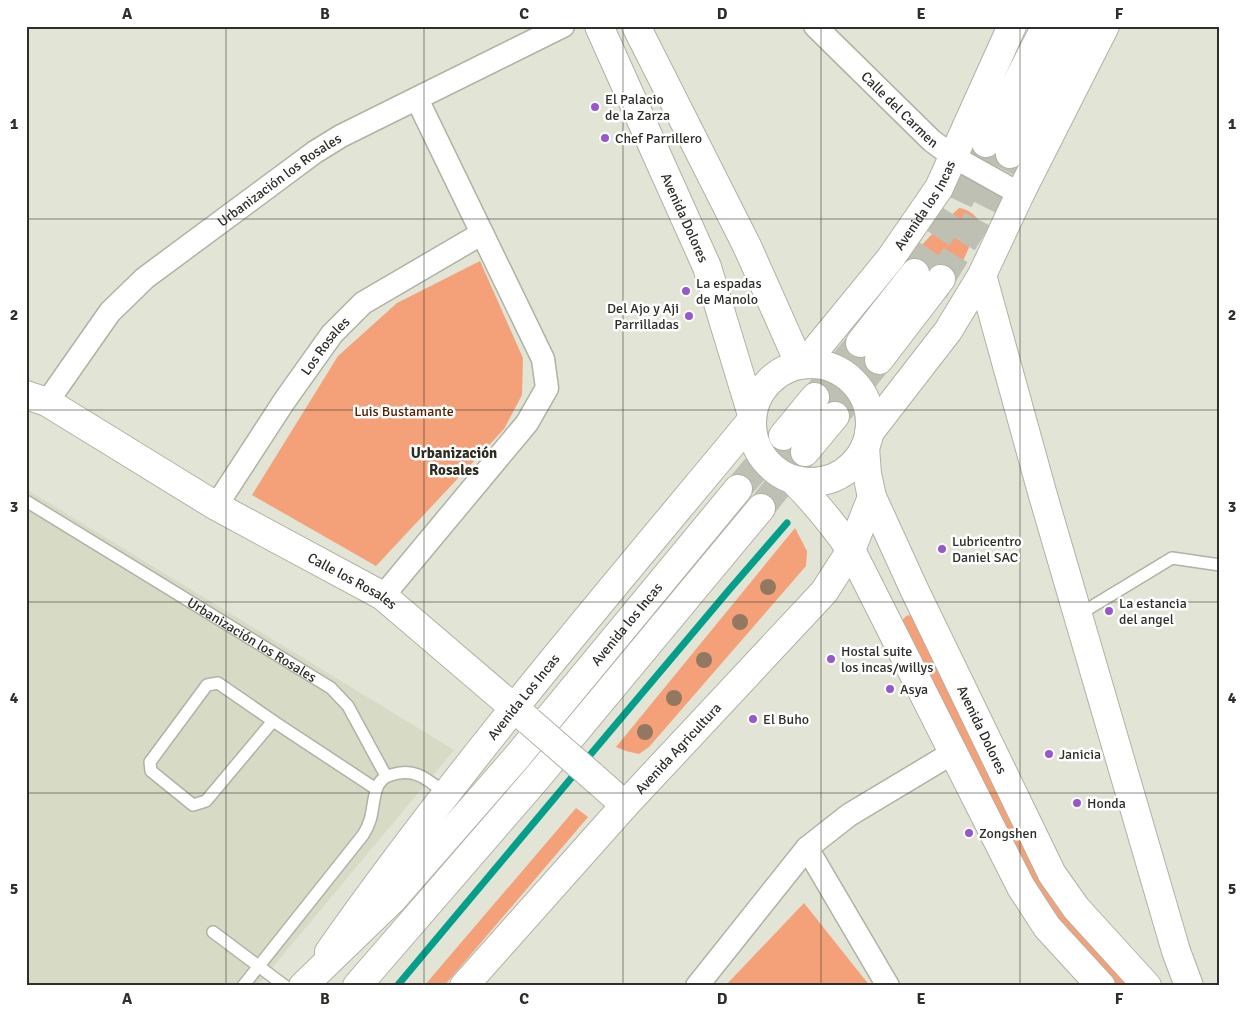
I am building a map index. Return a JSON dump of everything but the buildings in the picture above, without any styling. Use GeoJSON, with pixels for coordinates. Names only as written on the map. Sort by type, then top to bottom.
{"type":"FeatureCollection","features":[{"type":"Feature","properties":{"kind":"main road","name":"Avenida Dolores"},"geometry":{"type":"LineString","coordinates":[[599,26],[707,267],[752,418]]}},
{"type":"Feature","properties":{"kind":"main road"},"geometry":{"type":"LineString","coordinates":[[636,26],[747,246],[802,364]]}},
{"type":"Feature","properties":{"kind":"main road","name":"Avenida los Incas"},"geometry":{"type":"LineString","coordinates":[[802,364],[890,259],[939,188],[1012,26]]}},
{"type":"Feature","properties":{"kind":"main road"},"geometry":{"type":"LineString","coordinates":[[986,143],[1046,26]]}},
{"type":"Feature","properties":{"kind":"main road"},"geometry":{"type":"LineString","coordinates":[[1010,154],[1076,26]]}},
{"type":"Feature","properties":{"kind":"main road"},"geometry":{"type":"LineString","coordinates":[[793,480],[811,482],[828,480],[844,472],[857,462],[867,440],[948,330],[982,275],[1020,194],[1105,26]]}},
{"type":"Feature","properties":{"kind":"main road"},"geometry":{"type":"LineString","coordinates":[[915,273],[869,351],[941,279]]}},
{"type":"Feature","properties":{"kind":"main road"},"geometry":{"type":"LineString","coordinates":[[982,275],[1078,615],[1189,986]]}},
{"type":"Feature","properties":{"kind":"main road"},"geometry":{"type":"LineString","coordinates":[[867,440],[869,411],[861,391],[846,375],[826,366],[802,364],[783,372],[768,383],[758,398],[752,418],[754,440],[762,457],[776,471],[793,480],[819,507],[834,525],[850,550],[1021,887],[1047,927],[1101,986]]}},
{"type":"Feature","properties":{"kind":"main road"},"geometry":{"type":"LineString","coordinates":[[783,436],[815,397]]}},
{"type":"Feature","properties":{"kind":"main road","name":"Calle los Rosales"},"geometry":{"type":"LineString","coordinates":[[37,398],[216,506],[384,596],[522,714],[624,805]]}},
{"type":"Feature","properties":{"kind":"main road"},"geometry":{"type":"LineString","coordinates":[[805,452],[835,416]]}},
{"type":"Feature","properties":{"kind":"main road","name":"Avenida Los Incas"},"geometry":{"type":"LineString","coordinates":[[299,984],[446,794],[522,714],[752,418]]}},
{"type":"Feature","properties":{"kind":"main road","name":"Avenida Dolores"},"geometry":{"type":"LineString","coordinates":[[867,440],[866,474],[872,497],[914,589],[1052,874],[1076,908],[1147,986]]}},
{"type":"Feature","properties":{"kind":"main road","name":"Avenida los Incas"},"geometry":{"type":"LineString","coordinates":[[299,984],[392,900],[516,758],[738,489]]}},
{"type":"Feature","properties":{"kind":"main road","name":"Avenida Agricultura"},"geometry":{"type":"LineString","coordinates":[[464,986],[624,805],[824,592],[850,550],[872,497]]}},
{"type":"Feature","properties":{"kind":"main road","name":"Avenida Los Incas"},"geometry":{"type":"LineString","coordinates":[[357,986],[542,772],[761,508]]}},
{"type":"Feature","properties":{"kind":"main road"},"geometry":{"type":"LineString","coordinates":[[824,592],[849,590],[873,594]]}},
{"type":"Feature","properties":{"kind":"street","name":"Urbanización los Rosales"},"geometry":{"type":"LineString","coordinates":[[37,398],[110,312],[145,278],[315,152],[341,136],[563,26]]}},
{"type":"Feature","properties":{"kind":"street","name":"Calle del Carmen"},"geometry":{"type":"LineString","coordinates":[[815,26],[932,141],[954,157],[1020,194]]}},
{"type":"Feature","properties":{"kind":"street"},"geometry":{"type":"LineString","coordinates":[[384,596],[527,423],[547,388],[543,358],[481,234],[417,99]]}},
{"type":"Feature","properties":{"kind":"street","name":"Los Rosales"},"geometry":{"type":"LineString","coordinates":[[216,506],[285,400],[332,334],[363,303],[481,234]]}},
{"type":"Feature","properties":{"kind":"street"},"geometry":{"type":"LineString","coordinates":[[697,986],[807,848],[849,815],[954,752]]}},
{"type":"Feature","properties":{"kind":"street"},"geometry":{"type":"LineString","coordinates":[[807,848],[888,986]]}},
{"type":"Feature","properties":{"kind":"lane","name":"Urbanización los Rosales"},"geometry":{"type":"LineString","coordinates":[[26,501],[331,688],[348,706],[386,776]]}},
{"type":"Feature","properties":{"kind":"lane"},"geometry":{"type":"LineString","coordinates":[[1078,615],[1172,558],[1220,565]]}},
{"type":"Feature","properties":{"kind":"lane"},"geometry":{"type":"LineString","coordinates":[[273,721],[206,801],[193,805],[152,771],[150,762],[207,684],[218,683],[376,789]]}},
{"type":"Feature","properties":{"kind":"lane"},"geometry":{"type":"LineString","coordinates":[[243,986],[363,835],[373,815],[376,789],[386,776],[395,773],[412,772],[426,778],[446,794]]}},
{"type":"Feature","properties":{"kind":"lane"},"geometry":{"type":"LineString","coordinates":[[213,932],[258,968],[299,984]]}},
{"type":"Feature","properties":{"kind":"shaded area"},"geometry":{"type":"Polygon","coordinates":[[[26,489],[454,750],[257,986],[26,986],[26,489]]]}},
{"type":"Feature","properties":{"kind":"green space"},"geometry":{"type":"Polygon","coordinates":[[[959,208],[971,213],[980,223],[946,299],[949,283],[940,270],[930,265],[894,275],[933,233],[959,208]]]}},
{"type":"Feature","properties":{"kind":"green space","name":"Luis Bustamante"},"geometry":{"type":"Polygon","coordinates":[[[480,261],[523,358],[522,395],[504,429],[376,566],[252,495],[338,356],[397,303],[480,261]]]}},
{"type":"Feature","properties":{"kind":"green space"},"geometry":{"type":"Polygon","coordinates":[[[795,528],[807,551],[806,566],[649,747],[639,754],[616,747],[795,528]]]}},
{"type":"Feature","properties":{"kind":"green space"},"geometry":{"type":"Polygon","coordinates":[[[915,614],[1130,986],[1115,986],[1055,921],[1028,884],[900,623],[906,616],[915,614]]]}},
{"type":"Feature","properties":{"kind":"green space"},"geometry":{"type":"Polygon","coordinates":[[[576,808],[588,817],[444,986],[424,986],[576,808]]]}},
{"type":"Feature","properties":{"kind":"green space"},"geometry":{"type":"Polygon","coordinates":[[[804,903],[870,986],[725,986],[804,903]]]}},
{"type":"Feature","properties":{"kind":"waterway"},"geometry":{"type":"LineString","coordinates":[[585,761],[787,523]]}},
{"type":"Feature","properties":{"kind":"waterway"},"geometry":{"type":"LineString","coordinates":[[397,986],[578,770]]}},
{"type":"Feature","properties":{"kind":"tunnel"},"geometry":{"type":"LineString","coordinates":[[915,273],[954,212],[986,143]]}},
{"type":"Feature","properties":{"kind":"tunnel"},"geometry":{"type":"LineString","coordinates":[[941,279],[975,223],[1010,154]]}},
{"type":"Feature","properties":{"kind":"tunnel"},"geometry":{"type":"LineString","coordinates":[[815,397],[860,343]]}},
{"type":"Feature","properties":{"kind":"tunnel"},"geometry":{"type":"LineString","coordinates":[[835,416],[879,360]]}},
{"type":"Feature","properties":{"kind":"tunnel"},"geometry":{"type":"LineString","coordinates":[[738,489],[783,436]]}},
{"type":"Feature","properties":{"kind":"tunnel"},"geometry":{"type":"LineString","coordinates":[[761,508],[805,452]]}},
{"type":"Feature","properties":{"kind":"place","name":"El Palacio de la Zarza"},"geometry":{"type":"Point","coordinates":[595,107]}},
{"type":"Feature","properties":{"kind":"place","name":"Chef Parrillero"},"geometry":{"type":"Point","coordinates":[605,138]}},
{"type":"Feature","properties":{"kind":"place","name":"La espadas de Manolo"},"geometry":{"type":"Point","coordinates":[686,291]}},
{"type":"Feature","properties":{"kind":"place","name":"Del Ajo y Aji Parrilladas"},"geometry":{"type":"Point","coordinates":[689,316]}},
{"type":"Feature","properties":{"kind":"place","name":"Lubricentro Daniel SAC"},"geometry":{"type":"Point","coordinates":[942,549]}},
{"type":"Feature","properties":{"kind":"place","name":"La estancia del angel"},"geometry":{"type":"Point","coordinates":[1109,611]}},
{"type":"Feature","properties":{"kind":"place","name":"Hostal suite los incas/willys"},"geometry":{"type":"Point","coordinates":[831,659]}},
{"type":"Feature","properties":{"kind":"place","name":"Asya"},"geometry":{"type":"Point","coordinates":[890,689]}},
{"type":"Feature","properties":{"kind":"place","name":"El Buho"},"geometry":{"type":"Point","coordinates":[753,719]}},
{"type":"Feature","properties":{"kind":"place","name":"Janicia"},"geometry":{"type":"Point","coordinates":[1049,754]}},
{"type":"Feature","properties":{"kind":"place","name":"Honda"},"geometry":{"type":"Point","coordinates":[1077,803]}},
{"type":"Feature","properties":{"kind":"place","name":"Zongshen"},"geometry":{"type":"Point","coordinates":[969,833]}},
{"type":"Feature","properties":{"kind":"district","name":"Urbanización Rosales"},"geometry":{"type":"Point","coordinates":[454,462]}}]}
